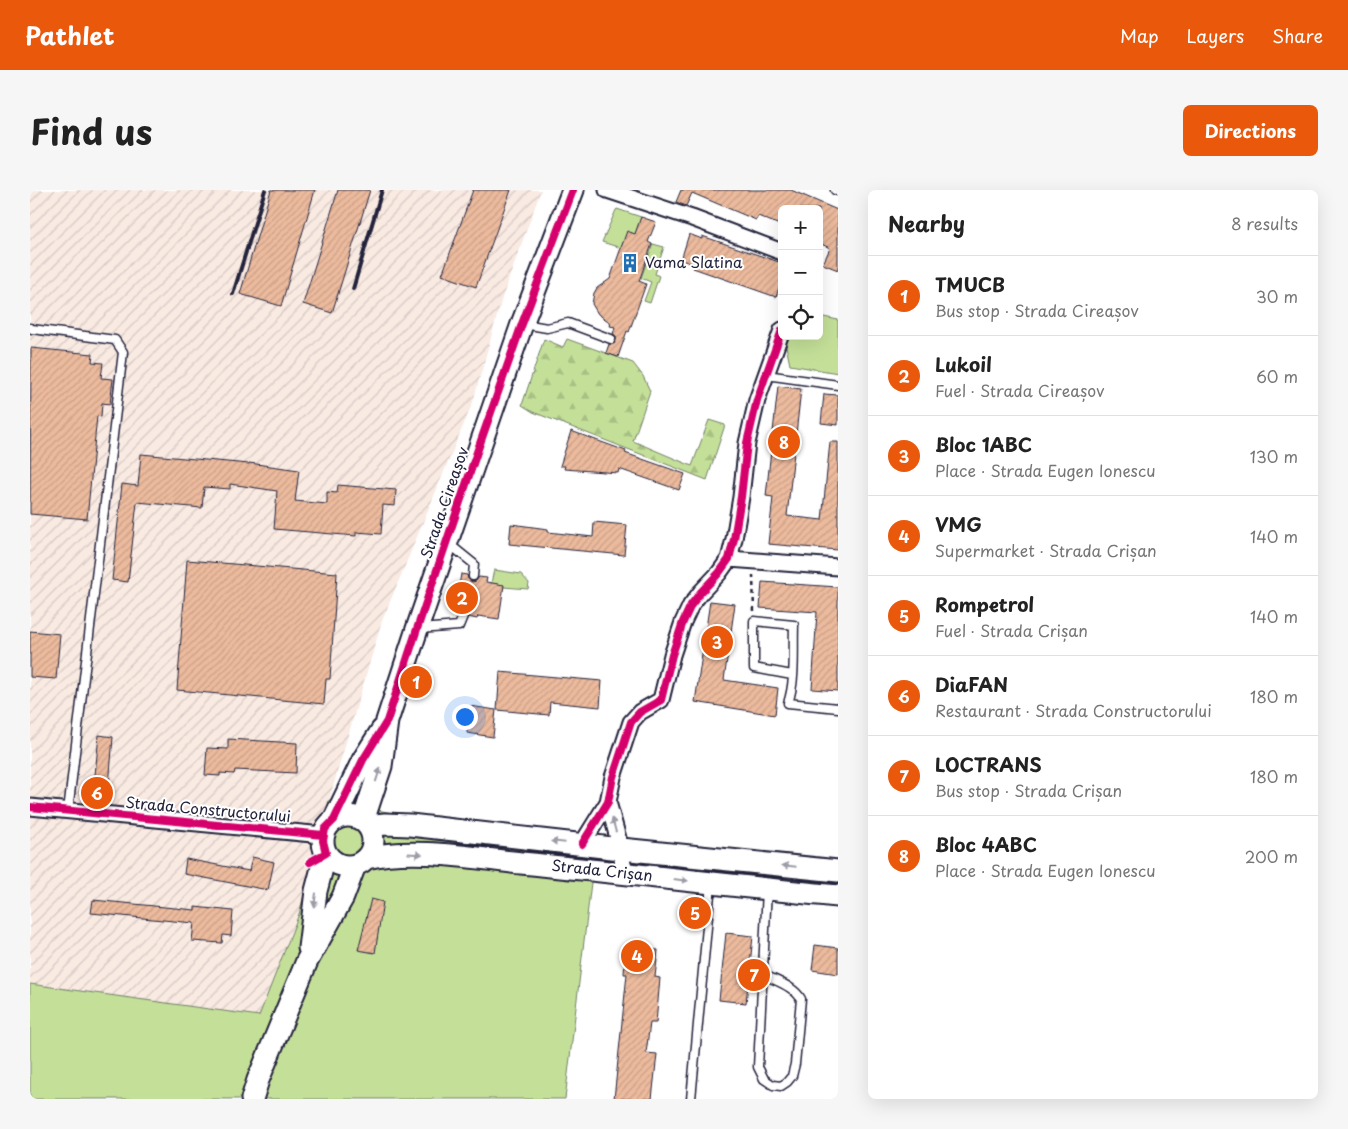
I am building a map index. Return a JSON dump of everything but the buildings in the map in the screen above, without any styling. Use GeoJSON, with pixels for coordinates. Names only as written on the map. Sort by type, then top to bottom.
{"type":"FeatureCollection","features":[{"type":"Feature","properties":{"kind":"main road","name":"Strada Cireașov"},"geometry":{"type":"LineString","coordinates":[[366,824],[380,766],[387,721],[416,629],[522,324],[573,190]]}},
{"type":"Feature","properties":{"kind":"main road","name":"Strada Cireașov"},"geometry":{"type":"LineString","coordinates":[[307,961],[316,891],[328,836],[364,760],[387,721]]}},
{"type":"Feature","properties":{"kind":"main road"},"geometry":{"type":"LineString","coordinates":[[349,816],[366,824],[372,834],[371,850],[361,861],[347,866],[331,860],[328,836],[341,817],[349,816]]}},
{"type":"Feature","properties":{"kind":"main road","name":"Strada Crișan"},"geometry":{"type":"LineString","coordinates":[[366,824],[398,824],[838,871]]}},
{"type":"Feature","properties":{"kind":"main road","name":"Strada Crișan"},"geometry":{"type":"LineString","coordinates":[[361,861],[379,855],[443,855],[838,896]]}},
{"type":"Feature","properties":{"kind":"main road","name":"Strada Cireașov"},"geometry":{"type":"LineString","coordinates":[[252,1099],[307,961],[361,861]]}},
{"type":"Feature","properties":{"kind":"street"},"geometry":{"type":"LineString","coordinates":[[606,190],[692,218],[778,250]]}},
{"type":"Feature","properties":{"kind":"street"},"geometry":{"type":"LineString","coordinates":[[582,844],[608,802],[613,778],[631,722],[640,712],[661,700],[672,655],[691,605],[729,559],[741,497],[747,443],[757,400],[778,340]]}},
{"type":"Feature","properties":{"kind":"street"},"geometry":{"type":"LineString","coordinates":[[729,559],[838,567]]}},
{"type":"Feature","properties":{"kind":"street"},"geometry":{"type":"LineString","coordinates":[[608,802],[621,849],[624,873]]}},
{"type":"Feature","properties":{"kind":"street","name":"Strada Constructorului"},"geometry":{"type":"LineString","coordinates":[[30,807],[328,836]]}},
{"type":"Feature","properties":{"kind":"lane"},"geometry":{"type":"LineString","coordinates":[[522,324],[547,328],[568,323],[611,339]]}},
{"type":"Feature","properties":{"kind":"lane"},"geometry":{"type":"LineString","coordinates":[[30,328],[115,340],[123,352],[68,811]]}},
{"type":"Feature","properties":{"kind":"lane"},"geometry":{"type":"LineString","coordinates":[[766,375],[838,385]]}},
{"type":"Feature","properties":{"kind":"lane"},"geometry":{"type":"LineString","coordinates":[[447,542],[474,564],[473,576]]}},
{"type":"Feature","properties":{"kind":"lane"},"geometry":{"type":"LineString","coordinates":[[416,629],[459,626],[463,616]]}},
{"type":"Feature","properties":{"kind":"lane"},"geometry":{"type":"LineString","coordinates":[[792,675],[754,668],[754,621],[794,625],[792,675],[791,696],[788,703],[838,708]]}},
{"type":"Feature","properties":{"kind":"lane"},"geometry":{"type":"LineString","coordinates":[[691,1099],[711,883]]}},
{"type":"Feature","properties":{"kind":"lane"},"geometry":{"type":"LineString","coordinates":[[763,974],[797,992],[800,999],[795,1064],[792,1076],[781,1086],[773,1084],[764,1078],[758,1068],[767,890]]}},
{"type":"Feature","properties":{"kind":"path"},"geometry":{"type":"LineString","coordinates":[[752,561],[754,621]]}},
{"type":"Feature","properties":{"kind":"shaded area"},"geometry":{"type":"Polygon","coordinates":[[[30,190],[541,190],[502,298],[473,402],[382,621],[329,800],[299,914],[259,1017],[30,984],[30,190]]]}},
{"type":"Feature","properties":{"kind":"green space"},"geometry":{"type":"Polygon","coordinates":[[[617,209],[641,217],[635,234],[627,232],[621,248],[602,242],[617,209]]]}},
{"type":"Feature","properties":{"kind":"green space"},"geometry":{"type":"Polygon","coordinates":[[[653,244],[664,247],[655,274],[659,276],[650,303],[644,301],[651,282],[641,278],[653,244]]]}},
{"type":"Feature","properties":{"kind":"green space"},"geometry":{"type":"Polygon","coordinates":[[[823,317],[838,320],[838,373],[790,365],[786,346],[788,340],[823,340],[823,317]]]}},
{"type":"Feature","properties":{"kind":"green space"},"geometry":{"type":"Polygon","coordinates":[[[544,339],[563,347],[567,339],[633,363],[643,376],[650,391],[633,441],[692,466],[709,420],[725,425],[707,480],[533,412],[522,405],[544,339]]]}},
{"type":"Feature","properties":{"kind":"green space"},"geometry":{"type":"Polygon","coordinates":[[[494,570],[521,574],[529,583],[528,589],[503,587],[503,585],[491,583],[494,570]]]}},
{"type":"Feature","properties":{"kind":"green space"},"geometry":{"type":"Polygon","coordinates":[[[329,800],[397,814],[466,822],[600,855],[599,866],[593,866],[565,1099],[30,1099],[30,984],[259,1016],[299,914],[329,800]]]}},
{"type":"Feature","properties":{"kind":"green space"},"geometry":{"type":"Polygon","coordinates":[[[680,865],[751,871],[755,878],[669,869],[680,865]]]}},
{"type":"Feature","properties":{"kind":"railway"},"geometry":{"type":"LineString","coordinates":[[233,294],[265,190]]}},
{"type":"Feature","properties":{"kind":"railway"},"geometry":{"type":"LineString","coordinates":[[353,289],[382,190]]}},
{"type":"Feature","properties":{"kind":"cycle path"},"geometry":{"type":"LineString","coordinates":[[310,862],[326,853],[323,841],[325,829],[334,820],[363,760],[387,721],[477,452],[522,324],[573,190]]}},
{"type":"Feature","properties":{"kind":"cycle path"},"geometry":{"type":"LineString","coordinates":[[582,844],[608,802],[613,777],[631,722],[640,712],[661,700],[672,655],[691,605],[729,559],[741,497],[747,443],[757,400],[778,340]]}},
{"type":"Feature","properties":{"kind":"cycle path"},"geometry":{"type":"LineString","coordinates":[[30,807],[323,835]]}},
{"type":"Feature","properties":{"kind":"place","name":"Vama Slatina"},"geometry":{"type":"Point","coordinates":[630,263]}},
{"type":"Feature","properties":{"kind":"place","name":"Bloc 4ABC"},"geometry":{"type":"Point","coordinates":[784,442]}},
{"type":"Feature","properties":{"kind":"place","name":"Lukoil"},"geometry":{"type":"Point","coordinates":[462,598]}},
{"type":"Feature","properties":{"kind":"place","name":"Bloc 1ABC"},"geometry":{"type":"Point","coordinates":[717,642]}},
{"type":"Feature","properties":{"kind":"place","name":"TMUCB"},"geometry":{"type":"Point","coordinates":[416,682]}},
{"type":"Feature","properties":{"kind":"place","name":"DiaFAN"},"geometry":{"type":"Point","coordinates":[97,793]}},
{"type":"Feature","properties":{"kind":"place","name":"Rompetrol"},"geometry":{"type":"Point","coordinates":[695,913]}},
{"type":"Feature","properties":{"kind":"place","name":"VMG"},"geometry":{"type":"Point","coordinates":[637,956]}},
{"type":"Feature","properties":{"kind":"place","name":"LOCTRANS"},"geometry":{"type":"Point","coordinates":[754,975]}}]}
